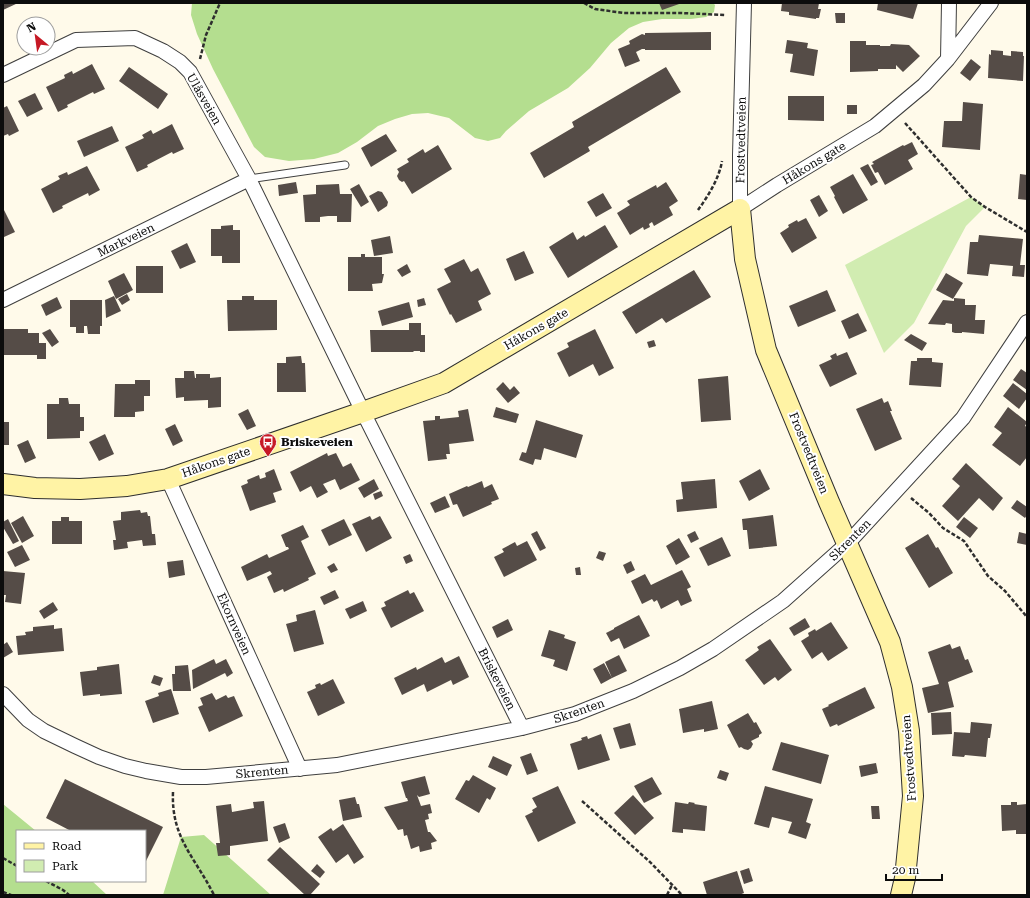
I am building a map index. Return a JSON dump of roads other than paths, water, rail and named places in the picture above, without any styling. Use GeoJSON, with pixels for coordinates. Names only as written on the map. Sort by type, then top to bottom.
{"type":"FeatureCollection","features":[{"type":"Feature","properties":{"kind":"main road","name":"Håkons gate"},"geometry":{"type":"LineString","coordinates":[[3,484],[35,488],[80,489],[127,486],[168,478],[444,383],[740,209]]}},
{"type":"Feature","properties":{"kind":"main road","name":"Frostvedtveien"},"geometry":{"type":"LineString","coordinates":[[740,209],[745,259],[766,350],[829,502],[890,642],[902,687],[909,731],[913,796],[901,895]]}},
{"type":"Feature","properties":{"kind":"street","name":"Frostvedtveien"},"geometry":{"type":"LineString","coordinates":[[740,209],[744,3]]}},
{"type":"Feature","properties":{"kind":"street"},"geometry":{"type":"LineString","coordinates":[[948,59],[949,3]]}},
{"type":"Feature","properties":{"kind":"street","name":"Håkons gate"},"geometry":{"type":"LineString","coordinates":[[740,209],[875,126],[924,85],[948,59],[991,3]]}},
{"type":"Feature","properties":{"kind":"street","name":"Ulåsveien"},"geometry":{"type":"LineString","coordinates":[[3,76],[76,40],[135,38],[180,62],[190,72],[249,179]]}},
{"type":"Feature","properties":{"kind":"street","name":"Markveien"},"geometry":{"type":"LineString","coordinates":[[3,300],[249,179]]}},
{"type":"Feature","properties":{"kind":"street","name":"Briskeveien"},"geometry":{"type":"LineString","coordinates":[[249,179],[363,412],[522,728]]}},
{"type":"Feature","properties":{"kind":"street","name":"Skrenten"},"geometry":{"type":"LineString","coordinates":[[3,694],[28,720],[44,731],[99,757],[146,771],[181,777],[337,765],[522,728],[575,714],[633,691],[681,667],[713,649],[783,601],[848,543],[963,418],[1027,322]]}},
{"type":"Feature","properties":{"kind":"street","name":"Ekornveien"},"geometry":{"type":"LineString","coordinates":[[168,478],[300,769]]}},
{"type":"Feature","properties":{"kind":"lane"},"geometry":{"type":"LineString","coordinates":[[249,179],[345,165]]}},
{"type":"Feature","properties":{"kind":"place","name":"Briskeveien"},"geometry":{"type":"Point","coordinates":[268,457]}}]}
